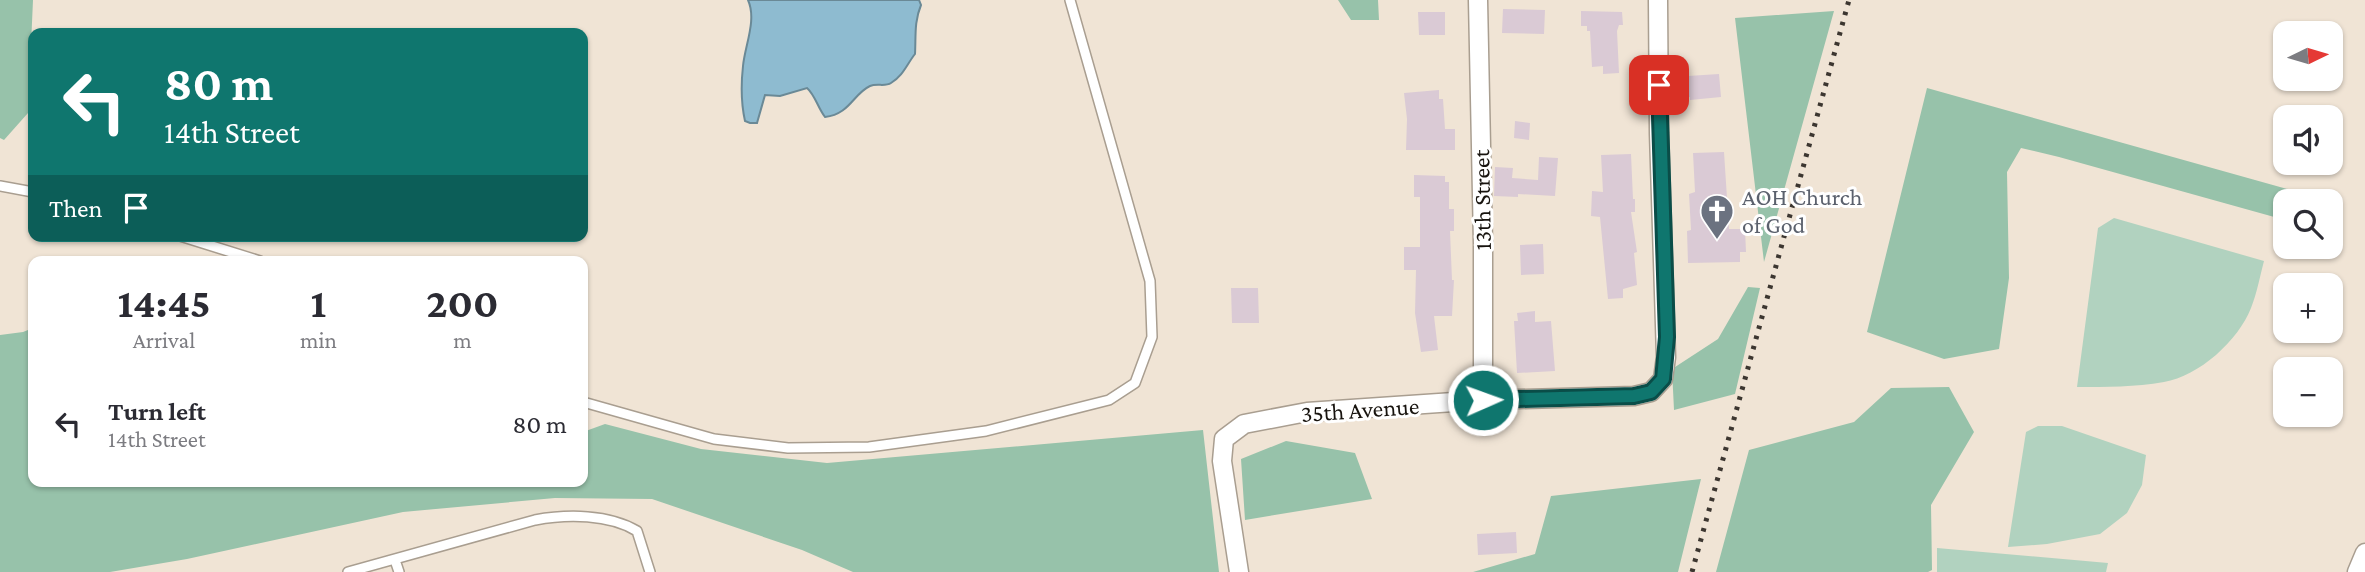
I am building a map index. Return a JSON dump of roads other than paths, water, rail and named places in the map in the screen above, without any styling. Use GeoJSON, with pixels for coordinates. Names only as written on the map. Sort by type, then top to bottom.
{"type":"FeatureCollection","features":[{"type":"Feature","properties":{"kind":"street","name":"13th Street"},"geometry":{"type":"LineString","coordinates":[[1478,0],[1483,400]]}},
{"type":"Feature","properties":{"kind":"street","name":"35th Avenue"},"geometry":{"type":"LineString","coordinates":[[1239,572],[1222,461],[1224,439],[1244,424],[1307,412],[1483,400],[1634,396],[1651,392],[1663,379],[1667,337],[1659,133],[1658,0]]}},
{"type":"Feature","properties":{"kind":"street"},"geometry":{"type":"LineString","coordinates":[[2357,572],[2365,553]]}},
{"type":"Feature","properties":{"kind":"lane"},"geometry":{"type":"LineString","coordinates":[[588,403],[714,439],[789,448],[869,447],[998,428],[1109,400],[1135,383],[1152,337],[1150,281],[1070,0]]}},
{"type":"Feature","properties":{"kind":"lane"},"geometry":{"type":"LineString","coordinates":[[0,186],[28,191]]}},
{"type":"Feature","properties":{"kind":"lane"},"geometry":{"type":"LineString","coordinates":[[199,242],[244,256]]}},
{"type":"Feature","properties":{"kind":"lane"},"geometry":{"type":"LineString","coordinates":[[348,572],[558,515],[607,520],[625,524],[637,531],[650,572]]}},
{"type":"Feature","properties":{"kind":"lane"},"geometry":{"type":"LineString","coordinates":[[396,560],[399,572]]}},
{"type":"Feature","properties":{"kind":"water"},"geometry":{"type":"Polygon","coordinates":[[[748,0],[919,0],[921,5],[916,23],[915,54],[891,83],[870,86],[846,108],[833,115],[825,117],[807,88],[780,96],[765,95],[757,123],[750,123],[745,121],[742,93],[743,66],[751,24],[748,0]]]}},
{"type":"Feature","properties":{"kind":"railway"},"geometry":{"type":"LineString","coordinates":[[1692,572],[1849,0]]}},
{"type":"Feature","properties":{"kind":"place","name":"AOH Church of God"},"geometry":{"type":"Point","coordinates":[1717,241]}}]}
